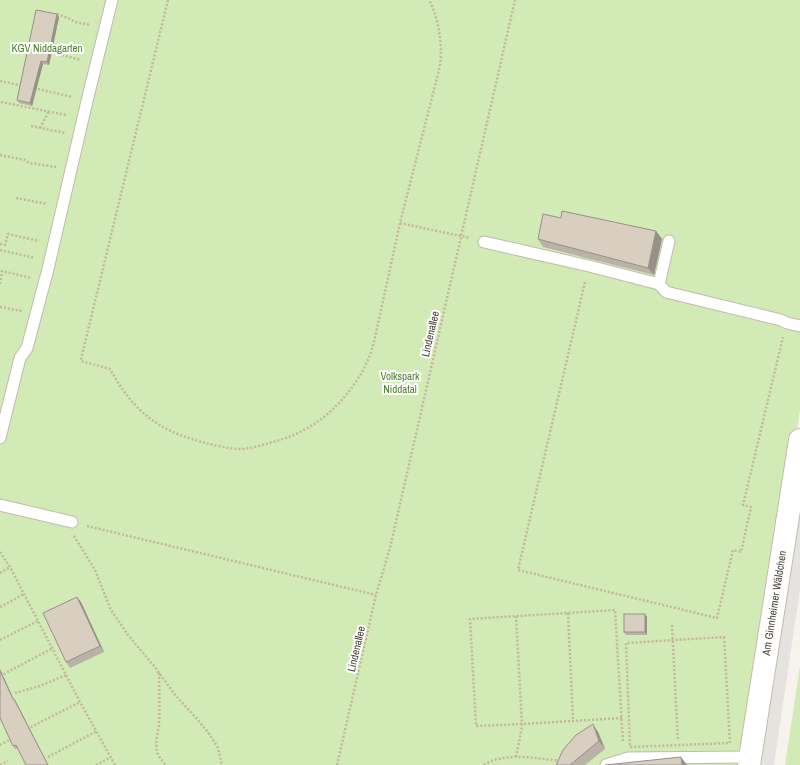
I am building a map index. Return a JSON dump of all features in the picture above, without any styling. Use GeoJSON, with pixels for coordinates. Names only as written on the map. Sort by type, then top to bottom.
{"type":"FeatureCollection","features":[{"type":"Feature","properties":{"kind":"street","name":"Am Ginnheimer Wäldchen"},"geometry":{"type":"LineString","coordinates":[[750,761],[800,440]]}},
{"type":"Feature","properties":{"kind":"lane"},"geometry":{"type":"LineString","coordinates":[[0,438],[20,358],[27,348],[45,281],[112,0]]}},
{"type":"Feature","properties":{"kind":"lane"},"geometry":{"type":"LineString","coordinates":[[659,284],[669,241]]}},
{"type":"Feature","properties":{"kind":"lane"},"geometry":{"type":"LineString","coordinates":[[484,242],[659,284],[666,292],[800,326]]}},
{"type":"Feature","properties":{"kind":"lane"},"geometry":{"type":"LineString","coordinates":[[0,505],[68,522]]}},
{"type":"Feature","properties":{"kind":"lane"},"geometry":{"type":"LineString","coordinates":[[606,765],[628,758],[679,758],[750,761]]}},
{"type":"Feature","properties":{"kind":"path"},"geometry":{"type":"LineString","coordinates":[[168,0],[81,361],[110,370],[122,389],[141,410],[152,420],[168,430],[185,438],[228,448],[241,449],[284,439],[303,431],[319,420],[340,403],[368,361],[374,342],[400,223],[439,70],[441,54],[439,30],[429,0]]}},
{"type":"Feature","properties":{"kind":"path","name":"Lindenallee"},"geometry":{"type":"LineString","coordinates":[[337,765],[376,595],[390,548],[515,0]]}},
{"type":"Feature","properties":{"kind":"path"},"geometry":{"type":"LineString","coordinates":[[57,14],[75,22],[105,27]]}},
{"type":"Feature","properties":{"kind":"path"},"geometry":{"type":"LineString","coordinates":[[58,54],[96,65]]}},
{"type":"Feature","properties":{"kind":"path"},"geometry":{"type":"LineString","coordinates":[[0,81],[87,101]]}},
{"type":"Feature","properties":{"kind":"path"},"geometry":{"type":"LineString","coordinates":[[1,102],[66,115]]}},
{"type":"Feature","properties":{"kind":"path"},"geometry":{"type":"LineString","coordinates":[[40,128],[49,111]]}},
{"type":"Feature","properties":{"kind":"path"},"geometry":{"type":"LineString","coordinates":[[31,126],[79,135]]}},
{"type":"Feature","properties":{"kind":"path"},"geometry":{"type":"LineString","coordinates":[[0,155],[25,160],[29,163],[71,170]]}},
{"type":"Feature","properties":{"kind":"path"},"geometry":{"type":"LineString","coordinates":[[16,198],[62,207]]}},
{"type":"Feature","properties":{"kind":"path"},"geometry":{"type":"LineString","coordinates":[[400,223],[484,242]]}},
{"type":"Feature","properties":{"kind":"path"},"geometry":{"type":"LineString","coordinates":[[0,244],[5,245],[8,234],[54,244]]}},
{"type":"Feature","properties":{"kind":"path"},"geometry":{"type":"LineString","coordinates":[[0,250],[50,261]]}},
{"type":"Feature","properties":{"kind":"path"},"geometry":{"type":"LineString","coordinates":[[589,266],[518,570],[717,618],[733,550],[741,552],[751,507],[743,505],[787,323]]}},
{"type":"Feature","properties":{"kind":"path"},"geometry":{"type":"LineString","coordinates":[[0,284],[2,271],[45,281]]}},
{"type":"Feature","properties":{"kind":"path"},"geometry":{"type":"LineString","coordinates":[[0,307],[36,315]]}},
{"type":"Feature","properties":{"kind":"path"},"geometry":{"type":"LineString","coordinates":[[68,522],[376,595]]}},
{"type":"Feature","properties":{"kind":"path"},"geometry":{"type":"LineString","coordinates":[[68,522],[95,570],[111,610],[128,635],[159,672],[176,696],[210,735],[218,748],[222,765]]}},
{"type":"Feature","properties":{"kind":"path"},"geometry":{"type":"LineString","coordinates":[[0,552],[10,567],[80,702],[115,765]]}},
{"type":"Feature","properties":{"kind":"path"},"geometry":{"type":"LineString","coordinates":[[0,573],[10,567]]}},
{"type":"Feature","properties":{"kind":"path"},"geometry":{"type":"LineString","coordinates":[[0,606],[24,594]]}},
{"type":"Feature","properties":{"kind":"path"},"geometry":{"type":"LineString","coordinates":[[622,718],[476,726],[470,619],[615,610],[622,718],[624,760]]}},
{"type":"Feature","properties":{"kind":"path"},"geometry":{"type":"LineString","coordinates":[[568,613],[573,721]]}},
{"type":"Feature","properties":{"kind":"path"},"geometry":{"type":"LineString","coordinates":[[516,616],[522,724],[522,733],[516,757]]}},
{"type":"Feature","properties":{"kind":"path"},"geometry":{"type":"LineString","coordinates":[[0,640],[38,622]]}},
{"type":"Feature","properties":{"kind":"path"},"geometry":{"type":"LineString","coordinates":[[672,625],[679,758]]}},
{"type":"Feature","properties":{"kind":"path"},"geometry":{"type":"LineString","coordinates":[[724,636],[730,743],[630,747],[626,643],[673,640],[724,636]]}},
{"type":"Feature","properties":{"kind":"path"},"geometry":{"type":"LineString","coordinates":[[0,676],[52,648]]}},
{"type":"Feature","properties":{"kind":"path"},"geometry":{"type":"LineString","coordinates":[[159,672],[159,726],[156,739],[157,751],[161,760],[166,765]]}},
{"type":"Feature","properties":{"kind":"path"},"geometry":{"type":"LineString","coordinates":[[15,693],[40,686],[66,675]]}},
{"type":"Feature","properties":{"kind":"path"},"geometry":{"type":"LineString","coordinates":[[24,731],[80,702]]}},
{"type":"Feature","properties":{"kind":"path"},"geometry":{"type":"LineString","coordinates":[[48,757],[97,731]]}},
{"type":"Feature","properties":{"kind":"path"},"geometry":{"type":"LineString","coordinates":[[0,745],[18,735]]}},
{"type":"Feature","properties":{"kind":"path"},"geometry":{"type":"LineString","coordinates":[[96,765],[111,757]]}},
{"type":"Feature","properties":{"kind":"path"},"geometry":{"type":"LineString","coordinates":[[484,765],[495,759],[516,757],[566,762]]}},
{"type":"Feature","properties":{"kind":"path"},"geometry":{"type":"LineString","coordinates":[[0,765],[8,761]]}},
{"type":"Feature","properties":{"kind":"green space","name":"Volkspark Niddatal"},"geometry":{"type":"Polygon","coordinates":[[[0,0],[800,0],[800,410],[746,765],[0,765],[0,0]]]}},
{"type":"Feature","properties":{"kind":"green space"},"geometry":{"type":"Polygon","coordinates":[[[800,666],[800,765],[785,765],[800,666]]]}},
{"type":"Feature","properties":{"kind":"shaded area"},"geometry":{"type":"Polygon","coordinates":[[[800,495],[800,589],[774,765],[759,765],[800,495]]]}},
{"type":"Feature","properties":{"kind":"building"},"geometry":{"type":"Polygon","coordinates":[[[36,10],[57,14],[47,62],[41,61],[30,103],[17,100],[36,10]]]}},
{"type":"Feature","properties":{"kind":"building"},"geometry":{"type":"Polygon","coordinates":[[[562,211],[656,231],[648,268],[538,239],[543,214],[561,218],[562,211]]]}},
{"type":"Feature","properties":{"kind":"building"},"geometry":{"type":"Polygon","coordinates":[[[77,597],[100,646],[66,662],[43,613],[77,597]]]}},
{"type":"Feature","properties":{"kind":"building"},"geometry":{"type":"Polygon","coordinates":[[[624,614],[645,614],[645,632],[624,632],[624,614]]]}},
{"type":"Feature","properties":{"kind":"building"},"geometry":{"type":"Polygon","coordinates":[[[0,671],[48,765],[26,765],[16,745],[13,746],[0,718],[0,671]]]}},
{"type":"Feature","properties":{"kind":"building"},"geometry":{"type":"Polygon","coordinates":[[[593,724],[599,741],[570,765],[556,765],[563,750],[576,735],[593,724]]]}},
{"type":"Feature","properties":{"kind":"building"},"geometry":{"type":"Polygon","coordinates":[[[681,757],[682,765],[605,765],[681,757]]]}},
{"type":"Feature","properties":{"kind":"park label","name":"KGV Niddagarten"},"geometry":{"type":"Point","coordinates":[47,48]}}]}
